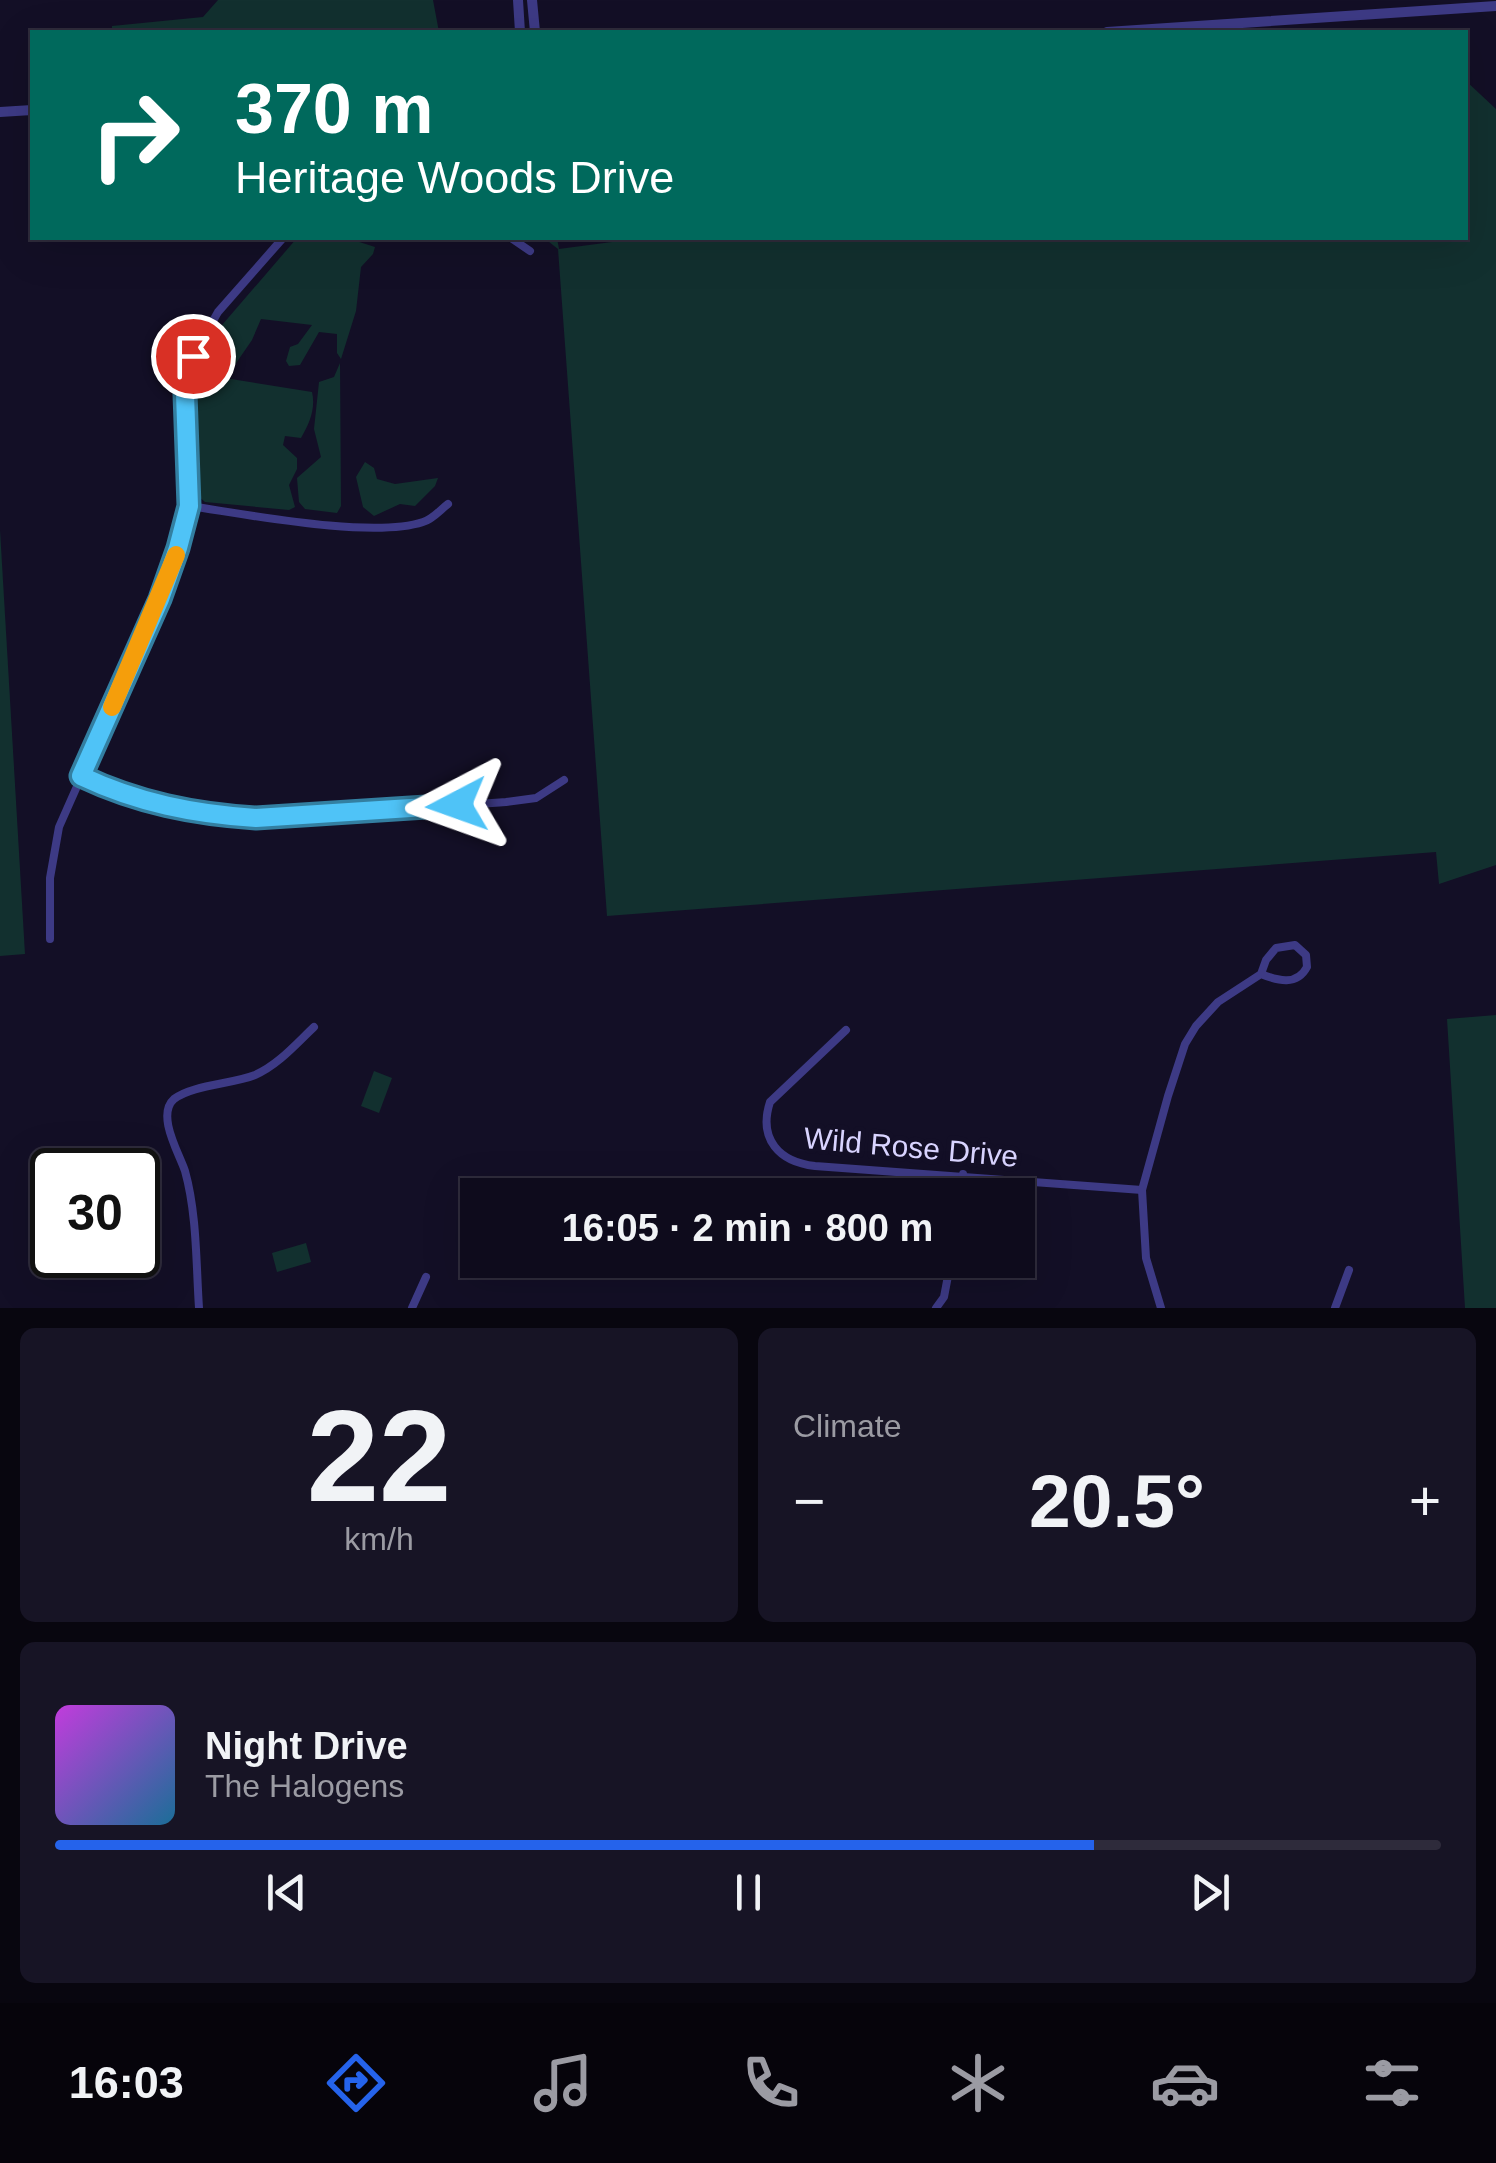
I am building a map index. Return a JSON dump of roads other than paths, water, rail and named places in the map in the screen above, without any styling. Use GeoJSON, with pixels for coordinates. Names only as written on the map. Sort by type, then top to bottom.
{"type":"FeatureCollection","features":[{"type":"Feature","properties":{"kind":"street"},"geometry":{"type":"LineString","coordinates":[[518,0],[520,30]]}},
{"type":"Feature","properties":{"kind":"street"},"geometry":{"type":"LineString","coordinates":[[532,0],[535,30]]}},
{"type":"Feature","properties":{"kind":"street"},"geometry":{"type":"LineString","coordinates":[[1137,30],[1496,6]]}},
{"type":"Feature","properties":{"kind":"street"},"geometry":{"type":"LineString","coordinates":[[0,112],[30,110]]}},
{"type":"Feature","properties":{"kind":"street"},"geometry":{"type":"LineString","coordinates":[[50,939],[53,853],[59,826],[170,576],[189,506],[185,394],[193,356],[218,312],[281,240]]}},
{"type":"Feature","properties":{"kind":"street"},"geometry":{"type":"LineString","coordinates":[[514,240],[530,251]]}},
{"type":"Feature","properties":{"kind":"street"},"geometry":{"type":"LineString","coordinates":[[189,506],[349,526],[394,526],[426,521],[448,504]]}},
{"type":"Feature","properties":{"kind":"street"},"geometry":{"type":"LineString","coordinates":[[81,776],[140,801],[206,814],[256,818],[521,800],[549,792],[564,780]]}},
{"type":"Feature","properties":{"kind":"street"},"geometry":{"type":"LineString","coordinates":[[1161,1308],[1146,1258],[1142,1190],[1156,1130],[1185,1044],[1208,1012],[1261,974],[1270,953],[1279,946],[1295,944],[1306,955],[1307,967],[1298,978],[1281,981],[1261,974]]}},
{"type":"Feature","properties":{"kind":"street"},"geometry":{"type":"LineString","coordinates":[[199,1308],[190,1204],[168,1109],[172,1102],[190,1092],[258,1074],[314,1028]]}},
{"type":"Feature","properties":{"kind":"street","name":"Wild Rose Drive"},"geometry":{"type":"LineString","coordinates":[[846,1030],[770,1102],[766,1125],[778,1153],[806,1165],[1142,1190]]}},
{"type":"Feature","properties":{"kind":"street"},"geometry":{"type":"LineString","coordinates":[[963,1178],[964,1174]]}},
{"type":"Feature","properties":{"kind":"street"},"geometry":{"type":"LineString","coordinates":[[1335,1308],[1349,1270]]}},
{"type":"Feature","properties":{"kind":"street"},"geometry":{"type":"LineString","coordinates":[[412,1308],[426,1278]]}},
{"type":"Feature","properties":{"kind":"street"},"geometry":{"type":"LineString","coordinates":[[936,1308],[944,1297],[948,1278]]}}]}
